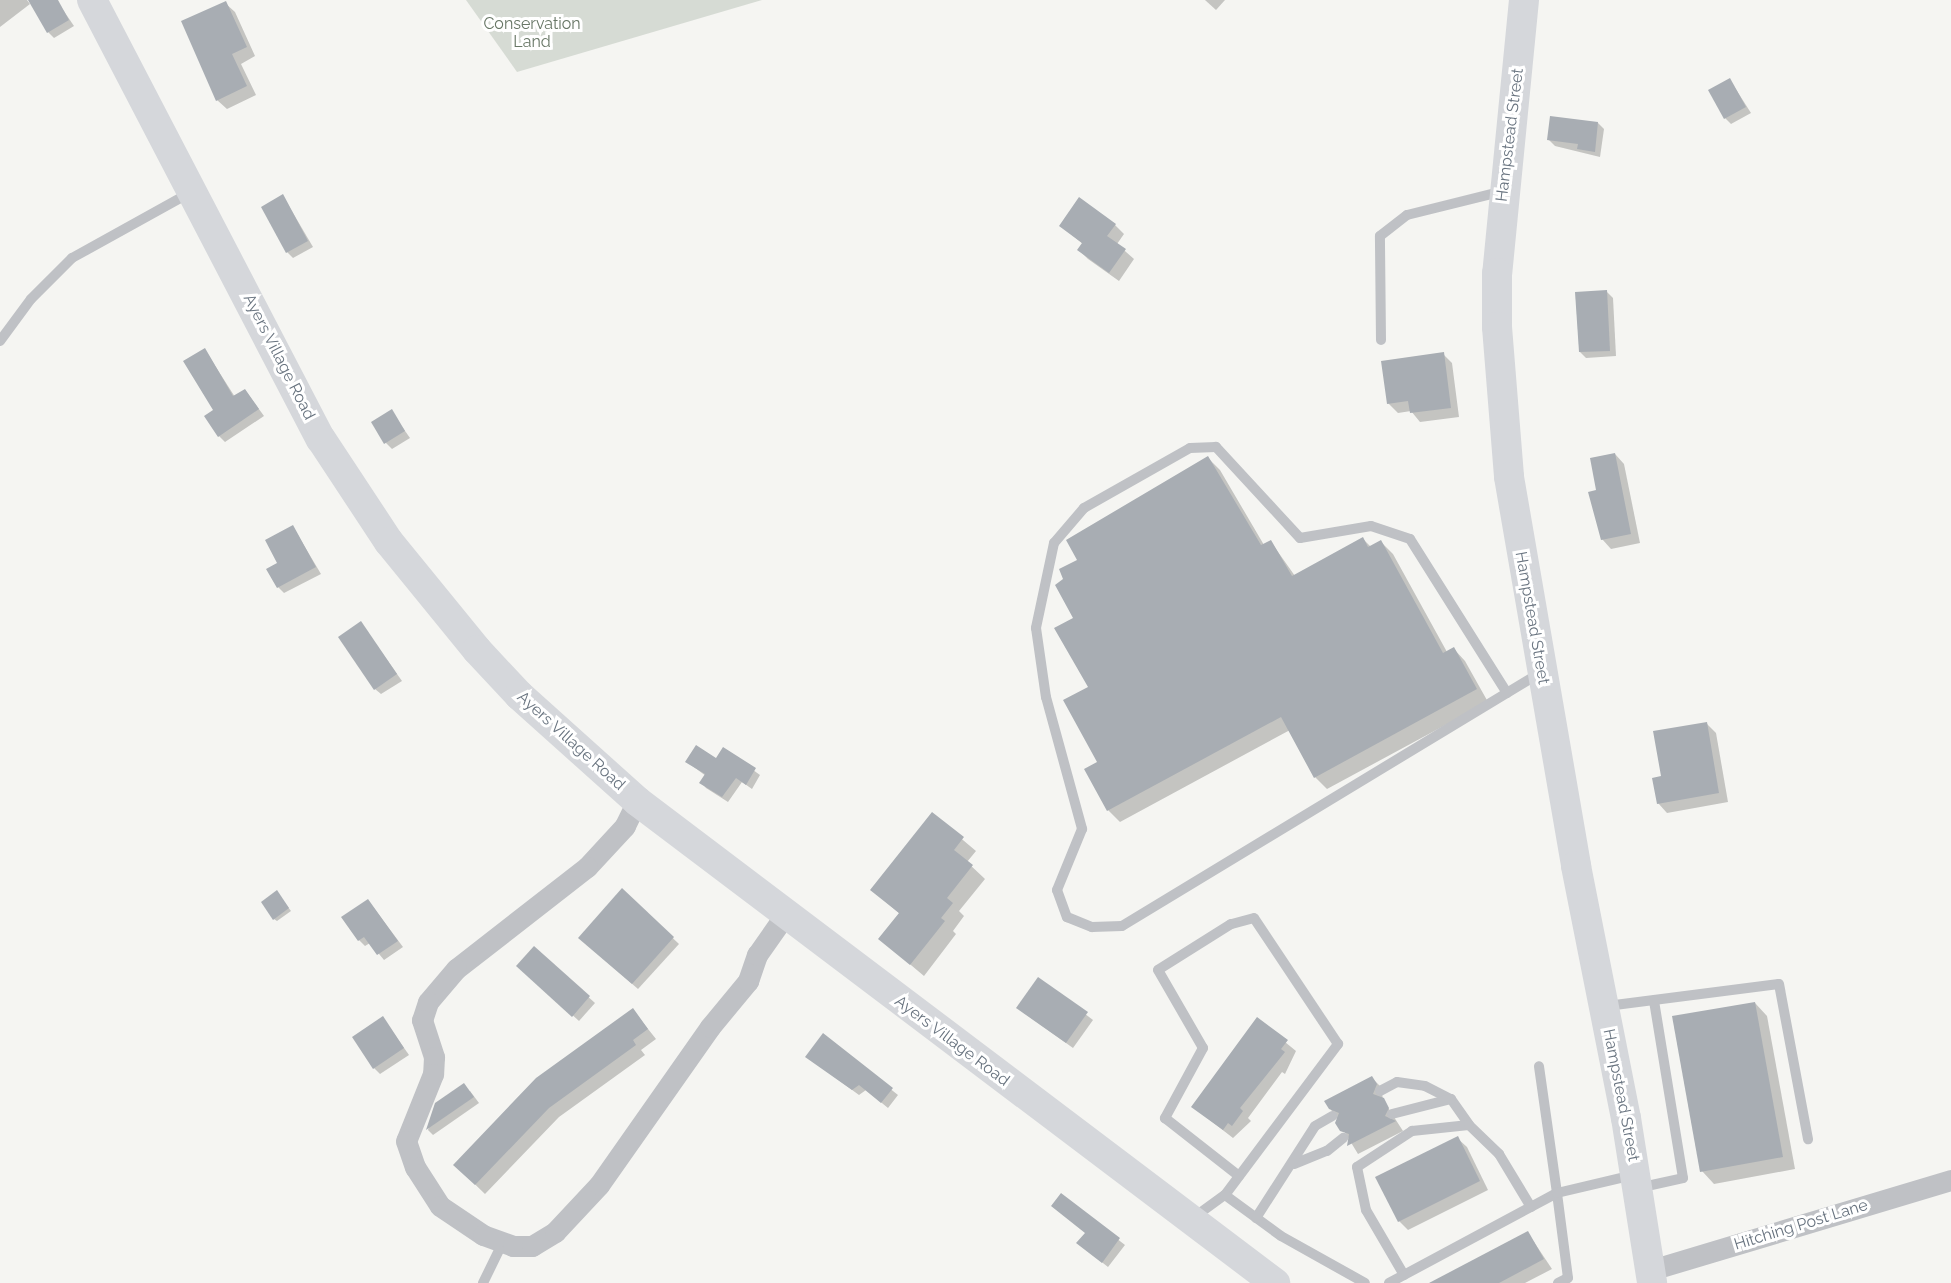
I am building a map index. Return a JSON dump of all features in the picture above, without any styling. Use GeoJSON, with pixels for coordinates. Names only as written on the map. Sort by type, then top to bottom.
{"type":"FeatureCollection","features":[{"type":"Feature","properties":{"kind":"main road","name":"Ayers Village Road"},"geometry":{"type":"LineString","coordinates":[[92,0],[194,191],[321,439],[389,542],[430,596],[519,695],[637,801],[1275,1283]]}},
{"type":"Feature","properties":{"kind":"main road","name":"Hampstead Street"},"geometry":{"type":"LineString","coordinates":[[1524,0],[1503,190],[1497,327],[1509,477],[1541,672],[1637,1181],[1652,1277]]}},
{"type":"Feature","properties":{"kind":"street"},"geometry":{"type":"LineString","coordinates":[[637,801],[625,826],[612,843],[587,867],[456,969],[428,1002],[422,1020],[434,1057],[433,1074],[406,1141],[415,1167],[440,1206],[483,1235],[503,1242],[532,1246],[555,1232],[599,1185],[710,1027],[748,981],[757,955],[785,915]]}},
{"type":"Feature","properties":{"kind":"street","name":"Hitching Post Lane"},"geometry":{"type":"LineString","coordinates":[[1652,1277],[1951,1180]]}},
{"type":"Feature","properties":{"kind":"lane"},"geometry":{"type":"LineString","coordinates":[[1381,340],[1380,236],[1407,215],[1503,190]]}},
{"type":"Feature","properties":{"kind":"lane"},"geometry":{"type":"LineString","coordinates":[[0,341],[31,299],[72,258],[194,191]]}},
{"type":"Feature","properties":{"kind":"lane"},"geometry":{"type":"LineString","coordinates":[[1507,693],[1410,539],[1371,526],[1300,538],[1216,447],[1190,448],[1084,508],[1054,543],[1036,628],[1046,697],[1082,829],[1057,890],[1067,917],[1092,927],[1122,926],[1507,693],[1541,672]]}},
{"type":"Feature","properties":{"kind":"lane"},"geometry":{"type":"LineString","coordinates":[[1190,1220],[1225,1195],[1338,1044],[1254,918],[1231,924],[1158,970],[1203,1048],[1165,1119],[1239,1176]]}},
{"type":"Feature","properties":{"kind":"lane"},"geometry":{"type":"LineString","coordinates":[[1603,1007],[1779,984],[1808,1139]]}},
{"type":"Feature","properties":{"kind":"lane"},"geometry":{"type":"LineString","coordinates":[[1389,1283],[1557,1193],[1637,1181],[1683,1178],[1653,1000]]}},
{"type":"Feature","properties":{"kind":"lane"},"geometry":{"type":"LineString","coordinates":[[1539,1066],[1568,1278],[1558,1283]]}},
{"type":"Feature","properties":{"kind":"lane"},"geometry":{"type":"LineString","coordinates":[[1380,1091],[1398,1082],[1425,1086],[1451,1099],[1469,1125],[1499,1154],[1531,1207]]}},
{"type":"Feature","properties":{"kind":"lane"},"geometry":{"type":"LineString","coordinates":[[1392,1114],[1451,1099]]}},
{"type":"Feature","properties":{"kind":"lane"},"geometry":{"type":"LineString","coordinates":[[1256,1218],[1294,1164],[1315,1126],[1332,1116]]}},
{"type":"Feature","properties":{"kind":"lane"},"geometry":{"type":"LineString","coordinates":[[1404,1275],[1366,1210],[1357,1167],[1412,1131],[1469,1125]]}},
{"type":"Feature","properties":{"kind":"lane"},"geometry":{"type":"LineString","coordinates":[[1294,1164],[1327,1151],[1343,1138]]}},
{"type":"Feature","properties":{"kind":"lane"},"geometry":{"type":"LineString","coordinates":[[1225,1195],[1256,1218],[1365,1283]]}},
{"type":"Feature","properties":{"kind":"lane"},"geometry":{"type":"LineString","coordinates":[[483,1283],[503,1242]]}},
{"type":"Feature","properties":{"kind":"green space","name":"Conservation Land"},"geometry":{"type":"Polygon","coordinates":[[[466,0],[762,0],[517,72],[466,0]]]}},
{"type":"Feature","properties":{"kind":"building"},"geometry":{"type":"Polygon","coordinates":[[[28,0],[58,0],[69,20],[47,33],[28,0]]]}},
{"type":"Feature","properties":{"kind":"building"},"geometry":{"type":"Polygon","coordinates":[[[226,1],[247,47],[232,54],[247,86],[216,101],[181,21],[226,1]]]}},
{"type":"Feature","properties":{"kind":"building"},"geometry":{"type":"Polygon","coordinates":[[[1730,78],[1746,107],[1724,119],[1708,90],[1730,78]]]}},
{"type":"Feature","properties":{"kind":"building"},"geometry":{"type":"Polygon","coordinates":[[[1550,116],[1598,122],[1595,152],[1577,149],[1578,144],[1547,140],[1550,116]]]}},
{"type":"Feature","properties":{"kind":"building"},"geometry":{"type":"Polygon","coordinates":[[[283,194],[308,241],[286,253],[261,207],[283,194]]]}},
{"type":"Feature","properties":{"kind":"building"},"geometry":{"type":"Polygon","coordinates":[[[1079,197],[1116,224],[1107,236],[1126,249],[1109,273],[1077,250],[1082,243],[1059,226],[1079,197]]]}},
{"type":"Feature","properties":{"kind":"building"},"geometry":{"type":"Polygon","coordinates":[[[1607,290],[1610,351],[1579,352],[1575,292],[1607,290]]]}},
{"type":"Feature","properties":{"kind":"building"},"geometry":{"type":"Polygon","coordinates":[[[205,348],[233,396],[245,389],[259,409],[218,437],[204,416],[213,410],[183,361],[205,348]]]}},
{"type":"Feature","properties":{"kind":"building"},"geometry":{"type":"Polygon","coordinates":[[[1444,352],[1451,408],[1410,413],[1408,401],[1387,404],[1381,361],[1444,352]]]}},
{"type":"Feature","properties":{"kind":"building"},"geometry":{"type":"Polygon","coordinates":[[[392,409],[405,431],[384,444],[371,422],[392,409]]]}},
{"type":"Feature","properties":{"kind":"building"},"geometry":{"type":"Polygon","coordinates":[[[1615,453],[1631,534],[1601,540],[1588,492],[1596,490],[1590,458],[1615,453]]]}},
{"type":"Feature","properties":{"kind":"building"},"geometry":{"type":"Polygon","coordinates":[[[1208,456],[1261,545],[1271,540],[1292,576],[1363,537],[1368,547],[1381,540],[1443,653],[1454,647],[1477,689],[1314,778],[1281,717],[1107,811],[1084,769],[1097,762],[1063,700],[1088,687],[1054,628],[1073,618],[1055,585],[1063,579],[1059,569],[1077,560],[1066,540],[1208,456]]]}},
{"type":"Feature","properties":{"kind":"building"},"geometry":{"type":"Polygon","coordinates":[[[293,525],[316,567],[277,588],[266,569],[277,563],[265,540],[293,525]]]}},
{"type":"Feature","properties":{"kind":"building"},"geometry":{"type":"Polygon","coordinates":[[[361,621],[397,674],[374,690],[338,637],[361,621]]]}},
{"type":"Feature","properties":{"kind":"building"},"geometry":{"type":"Polygon","coordinates":[[[1707,722],[1719,793],[1657,804],[1652,778],[1661,776],[1653,731],[1707,722]]]}},
{"type":"Feature","properties":{"kind":"building"},"geometry":{"type":"Polygon","coordinates":[[[696,745],[716,758],[723,747],[756,768],[746,785],[736,778],[722,797],[699,783],[705,774],[685,762],[696,745]]]}},
{"type":"Feature","properties":{"kind":"building"},"geometry":{"type":"Polygon","coordinates":[[[932,812],[964,837],[954,850],[973,865],[947,898],[953,903],[941,918],[945,921],[910,965],[878,939],[899,913],[870,890],[932,812]]]}},
{"type":"Feature","properties":{"kind":"building"},"geometry":{"type":"Polygon","coordinates":[[[622,888],[674,937],[632,984],[578,938],[622,888]]]}},
{"type":"Feature","properties":{"kind":"building"},"geometry":{"type":"Polygon","coordinates":[[[277,890],[289,908],[273,920],[261,902],[277,890]]]}},
{"type":"Feature","properties":{"kind":"building"},"geometry":{"type":"Polygon","coordinates":[[[368,899],[398,941],[377,955],[364,937],[358,941],[341,917],[368,899]]]}},
{"type":"Feature","properties":{"kind":"building"},"geometry":{"type":"Polygon","coordinates":[[[534,946],[590,996],[572,1017],[516,966],[534,946]]]}},
{"type":"Feature","properties":{"kind":"building"},"geometry":{"type":"Polygon","coordinates":[[[1038,977],[1088,1012],[1066,1043],[1016,1008],[1038,977]]]}},
{"type":"Feature","properties":{"kind":"building"},"geometry":{"type":"Polygon","coordinates":[[[1755,1002],[1783,1157],[1700,1172],[1672,1016],[1755,1002]]]}},
{"type":"Feature","properties":{"kind":"building"},"geometry":{"type":"Polygon","coordinates":[[[633,1008],[648,1029],[633,1040],[636,1045],[549,1108],[475,1185],[453,1165],[536,1078],[633,1008]]]}},
{"type":"Feature","properties":{"kind":"building"},"geometry":{"type":"Polygon","coordinates":[[[383,1016],[404,1048],[373,1069],[352,1037],[383,1016]]]}},
{"type":"Feature","properties":{"kind":"building"},"geometry":{"type":"Polygon","coordinates":[[[1257,1017],[1288,1040],[1281,1049],[1285,1052],[1240,1108],[1243,1111],[1232,1126],[1228,1123],[1223,1130],[1191,1107],[1257,1017]]]}},
{"type":"Feature","properties":{"kind":"building"},"geometry":{"type":"Polygon","coordinates":[[[823,1033],[893,1088],[881,1103],[859,1085],[852,1090],[805,1057],[823,1033]]]}},
{"type":"Feature","properties":{"kind":"building"},"geometry":{"type":"Polygon","coordinates":[[[1372,1076],[1377,1084],[1373,1094],[1384,1098],[1389,1108],[1385,1116],[1396,1121],[1347,1146],[1349,1134],[1340,1131],[1335,1123],[1339,1113],[1329,1109],[1324,1101],[1372,1076]]]}},
{"type":"Feature","properties":{"kind":"building"},"geometry":{"type":"Polygon","coordinates":[[[464,1083],[474,1097],[426,1130],[435,1103],[464,1083]]]}},
{"type":"Feature","properties":{"kind":"building"},"geometry":{"type":"Polygon","coordinates":[[[1458,1136],[1480,1181],[1398,1222],[1375,1177],[1458,1136]]]}},
{"type":"Feature","properties":{"kind":"building"},"geometry":{"type":"Polygon","coordinates":[[[1061,1193],[1120,1238],[1102,1263],[1076,1243],[1085,1233],[1051,1206],[1061,1193]]]}},
{"type":"Feature","properties":{"kind":"building"},"geometry":{"type":"Polygon","coordinates":[[[1528,1231],[1544,1259],[1499,1283],[1429,1283],[1528,1231]]]}}]}
